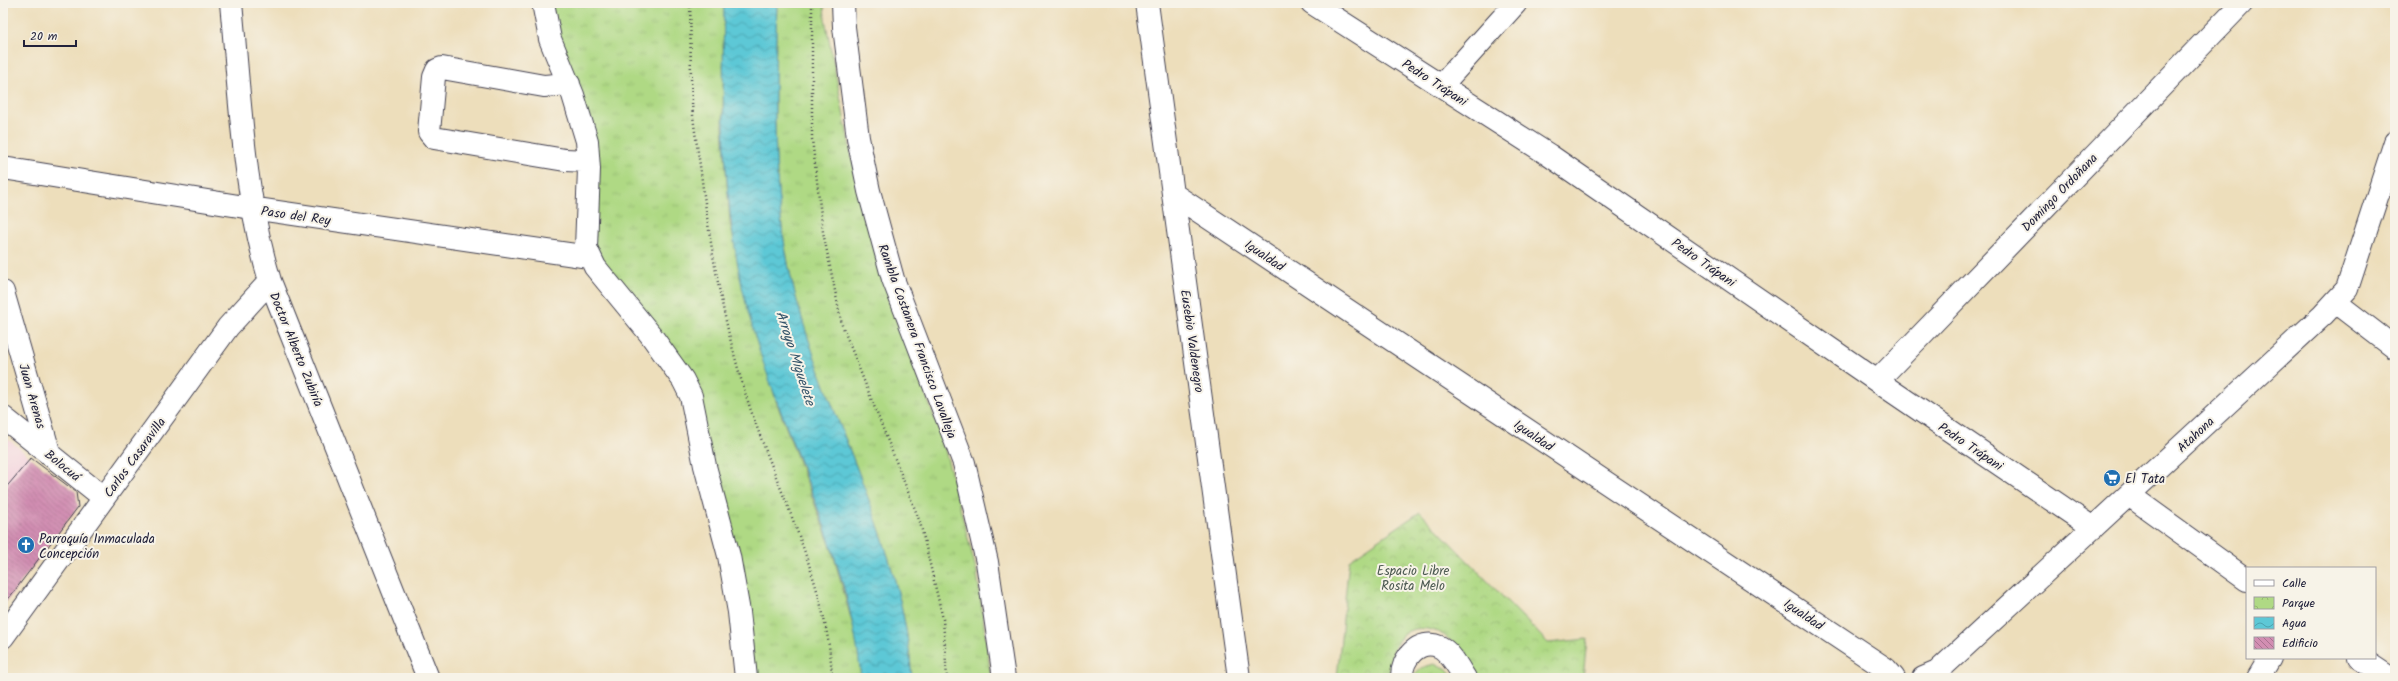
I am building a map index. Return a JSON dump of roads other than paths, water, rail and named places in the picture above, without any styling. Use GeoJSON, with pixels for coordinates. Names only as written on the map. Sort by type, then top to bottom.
{"type":"FeatureCollection","features":[{"type":"Feature","properties":{"kind":"street","name":"Doctor Alberto Zubiría"},"geometry":{"type":"LineString","coordinates":[[231,3],[251,208],[270,281],[428,678]]}},
{"type":"Feature","properties":{"kind":"street"},"geometry":{"type":"LineString","coordinates":[[543,3],[550,39],[569,84],[583,126],[588,161],[586,248],[589,257],[650,334],[683,380],[691,396],[705,466],[729,556],[739,612],[746,678]]}},
{"type":"Feature","properties":{"kind":"street","name":"Rambla Costanera Francisco Lavalleja"},"geometry":{"type":"LineString","coordinates":[[843,3],[844,27],[858,138],[869,191],[893,279],[964,463],[987,562],[1004,678]]}},
{"type":"Feature","properties":{"kind":"street","name":"Eusebio Valdenegro"},"geometry":{"type":"LineString","coordinates":[[1147,3],[1239,678]]}},
{"type":"Feature","properties":{"kind":"street","name":"Pedro Trápani"},"geometry":{"type":"LineString","coordinates":[[1312,3],[1549,155],[1877,382],[2093,528]]}},
{"type":"Feature","properties":{"kind":"street"},"geometry":{"type":"LineString","coordinates":[[1441,86],[1516,3]]}},
{"type":"Feature","properties":{"kind":"street","name":"Domingo Ordoñana"},"geometry":{"type":"LineString","coordinates":[[1877,382],[2242,3]]}},
{"type":"Feature","properties":{"kind":"street"},"geometry":{"type":"LineString","coordinates":[[569,84],[544,86],[442,68],[437,70],[434,77],[429,132],[434,138],[565,160],[588,161]]}},
{"type":"Feature","properties":{"kind":"street","name":"Atahona"},"geometry":{"type":"LineString","coordinates":[[1924,678],[1937,672],[2335,302],[2347,289],[2395,142]]}},
{"type":"Feature","properties":{"kind":"street","name":"Paso del Rey"},"geometry":{"type":"LineString","coordinates":[[3,168],[251,208],[589,257]]}},
{"type":"Feature","properties":{"kind":"street","name":"Igualdad"},"geometry":{"type":"LineString","coordinates":[[1173,194],[1886,669],[1894,678]]}},
{"type":"Feature","properties":{"kind":"street","name":"Carlos Casaravilla"},"geometry":{"type":"LineString","coordinates":[[3,638],[228,327],[270,281]]}},
{"type":"Feature","properties":{"kind":"street","name":"Juan Arenas"},"geometry":{"type":"LineString","coordinates":[[3,292],[50,455]]}},
{"type":"Feature","properties":{"kind":"street"},"geometry":{"type":"LineString","coordinates":[[2335,302],[2395,348]]}},
{"type":"Feature","properties":{"kind":"street","name":"Bolocuá"},"geometry":{"type":"LineString","coordinates":[[3,417],[104,498]]}},
{"type":"Feature","properties":{"kind":"street"},"geometry":{"type":"LineString","coordinates":[[2128,495],[2246,579]]}},
{"type":"Feature","properties":{"kind":"street"},"geometry":{"type":"LineString","coordinates":[[1402,678],[1402,671],[1411,652],[1428,644],[1439,647],[1448,653],[1465,678]]}},
{"type":"Feature","properties":{"kind":"street"},"geometry":{"type":"LineString","coordinates":[[2258,678],[2269,659]]}},
{"type":"Feature","properties":{"kind":"street"},"geometry":{"type":"LineString","coordinates":[[2362,659],[2390,678]]}},
{"type":"Feature","properties":{"kind":"water","name":"Arroyo Miguelete"},"geometry":{"type":"Polygon","coordinates":[[[724,3],[777,3],[775,79],[776,155],[782,231],[789,268],[798,305],[813,352],[881,535],[895,582],[906,629],[912,678],[861,678],[854,630],[843,583],[812,492],[777,400],[747,308],[733,232],[725,156],[723,80],[724,3]]]}},
{"type":"Feature","properties":{"kind":"place","name":"El Tata"},"geometry":{"type":"Point","coordinates":[2112,478]}},
{"type":"Feature","properties":{"kind":"place","name":"Parroquía Inmaculada Concepción"},"geometry":{"type":"Point","coordinates":[26,545]}},
{"type":"Feature","properties":{"kind":"park label","name":"Espacio Libre Rosita Melo"},"geometry":{"type":"Point","coordinates":[1413,578]}}]}
